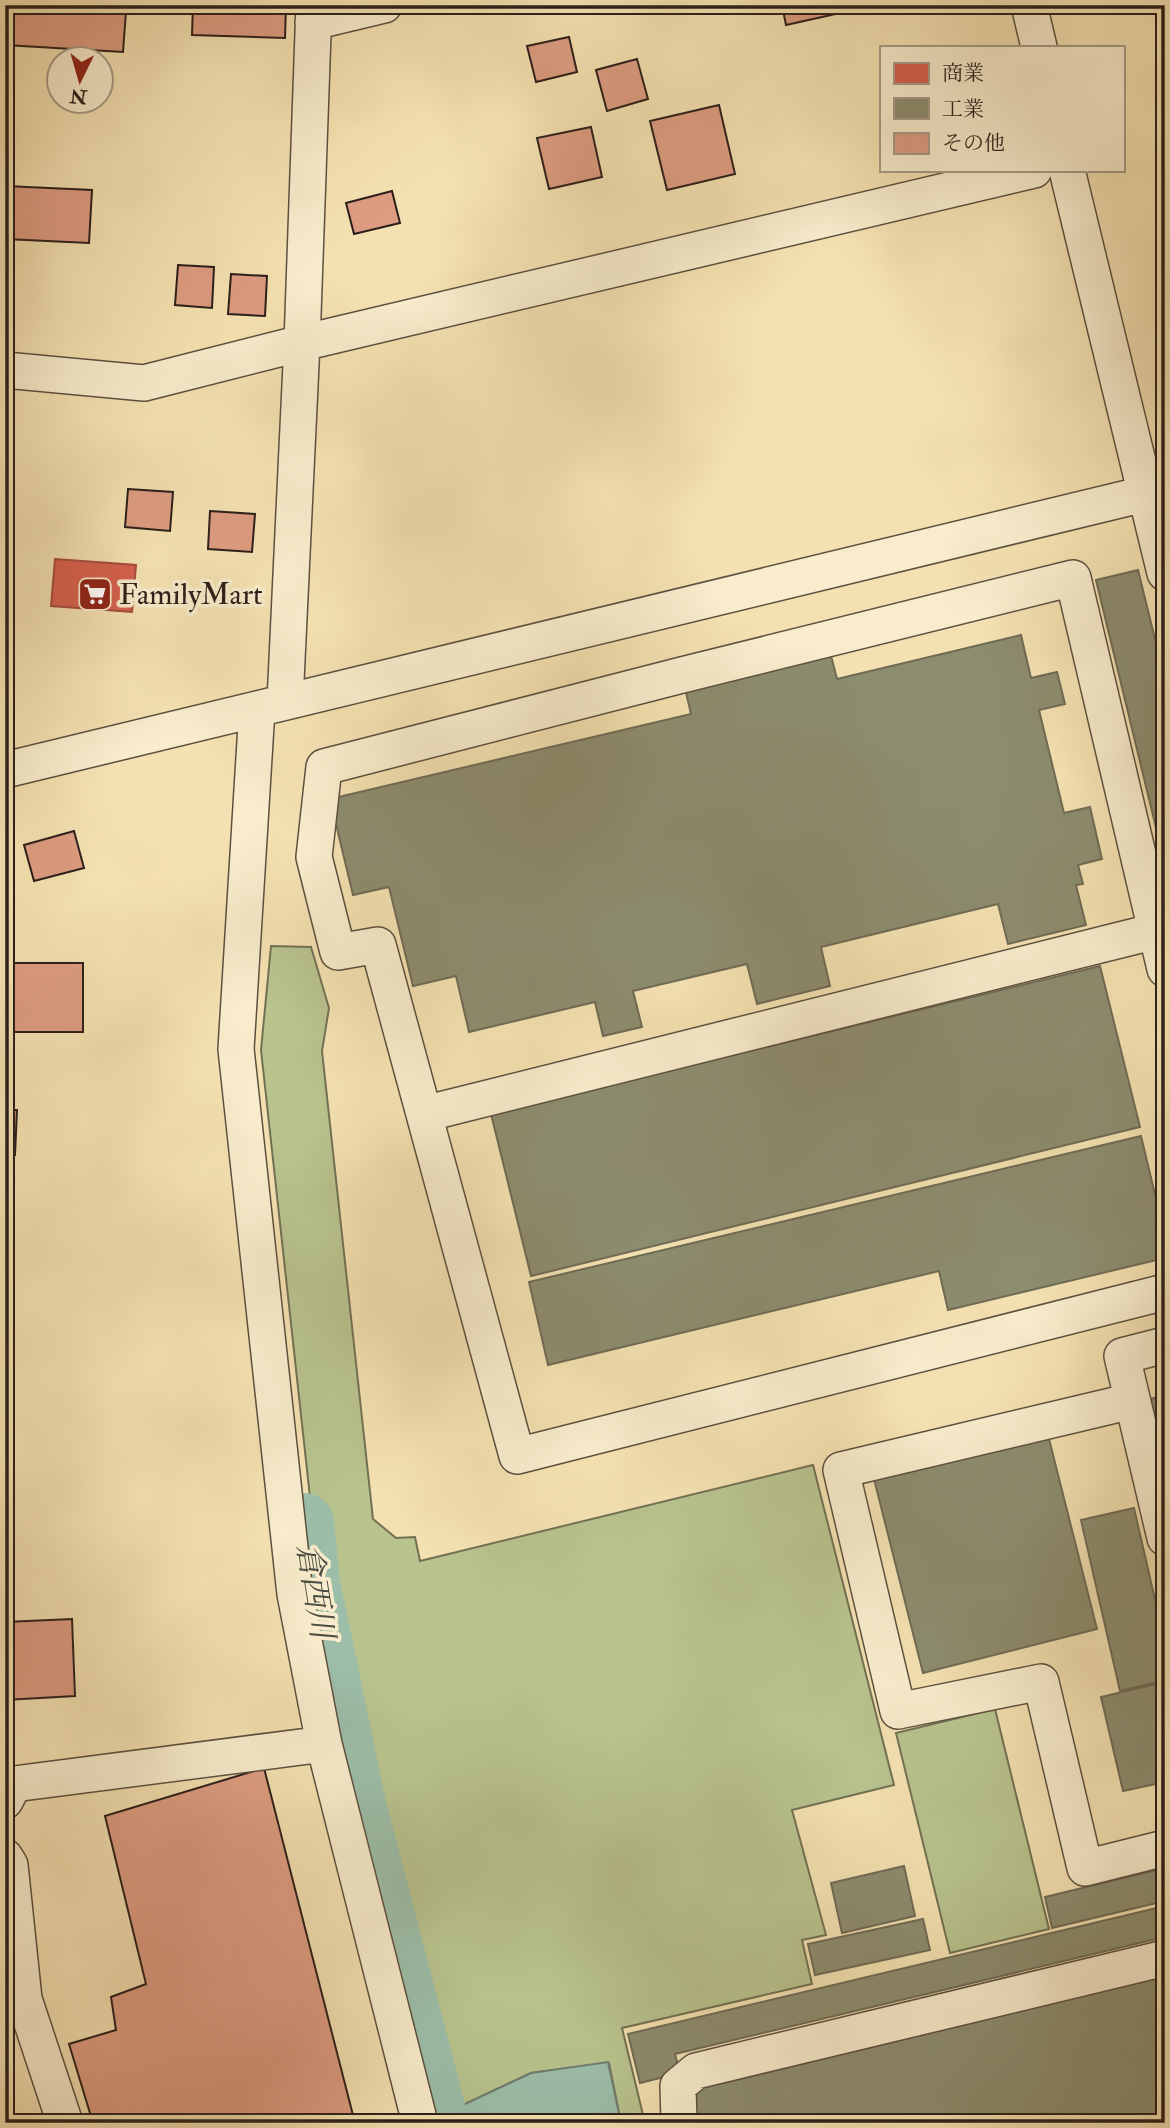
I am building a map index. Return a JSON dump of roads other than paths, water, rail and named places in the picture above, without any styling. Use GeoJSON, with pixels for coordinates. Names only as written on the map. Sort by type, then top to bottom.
{"type":"FeatureCollection","features":[{"type":"Feature","properties":{"kind":"street"},"geometry":{"type":"LineString","coordinates":[[384,5],[313,13],[302,343],[271,706],[236,1049],[295,1594],[324,1744],[420,2123]]}},
{"type":"Feature","properties":{"kind":"street"},"geometry":{"type":"LineString","coordinates":[[1029,5],[1039,46]]}},
{"type":"Feature","properties":{"kind":"street"},"geometry":{"type":"LineString","coordinates":[[5,370],[144,383],[302,343],[1026,172]]}},
{"type":"Feature","properties":{"kind":"street"},"geometry":{"type":"LineString","coordinates":[[1068,172],[1155,491],[1165,573]]}},
{"type":"Feature","properties":{"kind":"street"},"geometry":{"type":"LineString","coordinates":[[5,770],[1155,491]]}},
{"type":"Feature","properties":{"kind":"street"},"geometry":{"type":"LineString","coordinates":[[1165,969],[1073,578],[324,767],[314,857],[338,952],[378,944],[517,1455],[1165,1292]]}},
{"type":"Feature","properties":{"kind":"street"},"geometry":{"type":"LineString","coordinates":[[424,1114],[1156,931]]}},
{"type":"Feature","properties":{"kind":"street"},"geometry":{"type":"LineString","coordinates":[[1165,1345],[1122,1356],[1165,1538]]}},
{"type":"Feature","properties":{"kind":"street"},"geometry":{"type":"LineString","coordinates":[[1132,1401],[841,1470],[898,1711],[1041,1682],[1085,1868],[1165,1848]]}},
{"type":"Feature","properties":{"kind":"street"},"geometry":{"type":"LineString","coordinates":[[5,1801],[14,1784],[324,1744]]}},
{"type":"Feature","properties":{"kind":"street"},"geometry":{"type":"LineString","coordinates":[[5,1857],[10,1865],[24,1999],[65,2123]]}},
{"type":"Feature","properties":{"kind":"street"},"geometry":{"type":"LineString","coordinates":[[679,2123],[678,2086],[696,2071],[1165,1958]]}},
{"type":"Feature","properties":{"kind":"waterway","name":"倉西川"},"geometry":{"type":"LineString","coordinates":[[304,1523],[310,1583],[356,1805],[439,2123]]}},
{"type":"Feature","properties":{"kind":"place","name":"FamilyMart"},"geometry":{"type":"Point","coordinates":[95,594]}}]}
